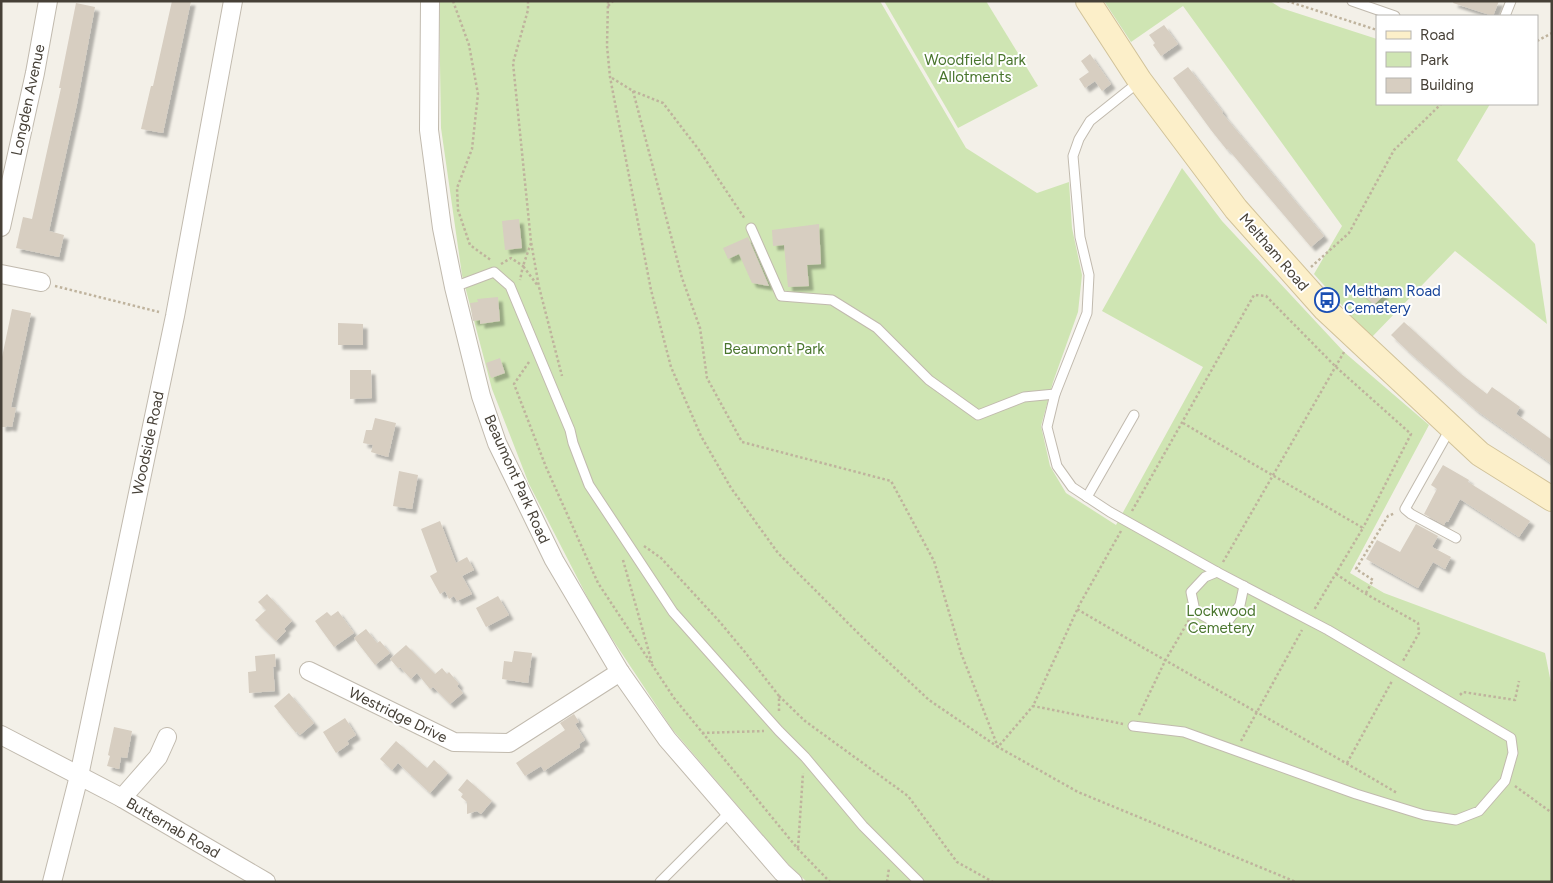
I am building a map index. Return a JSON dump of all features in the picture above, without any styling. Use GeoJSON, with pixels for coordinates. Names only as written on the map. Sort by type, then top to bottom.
{"type":"FeatureCollection","features":[{"type":"Feature","properties":{"kind":"main road","name":"Meltham Road"},"geometry":{"type":"LineString","coordinates":[[1088,1],[1140,81],[1236,209],[1325,309],[1480,454],[1552,499]]}},
{"type":"Feature","properties":{"kind":"street","name":"Longden Avenue"},"geometry":{"type":"LineString","coordinates":[[1,227],[35,74],[48,1]]}},
{"type":"Feature","properties":{"kind":"street","name":"Woodside Road"},"geometry":{"type":"LineString","coordinates":[[52,882],[79,776],[175,316],[233,1]]}},
{"type":"Feature","properties":{"kind":"street","name":"Beaumont Park Road"},"geometry":{"type":"LineString","coordinates":[[430,1],[429,130],[442,228],[454,287],[481,396],[497,443],[554,560],[620,672],[667,739],[793,882]]}},
{"type":"Feature","properties":{"kind":"street"},"geometry":{"type":"LineString","coordinates":[[1,274],[41,282]]}},
{"type":"Feature","properties":{"kind":"street","name":"Westridge Drive"},"geometry":{"type":"LineString","coordinates":[[309,671],[454,742],[509,743],[620,672]]}},
{"type":"Feature","properties":{"kind":"street","name":"Butternab Road"},"geometry":{"type":"LineString","coordinates":[[1,735],[122,798],[266,882]]}},
{"type":"Feature","properties":{"kind":"street"},"geometry":{"type":"LineString","coordinates":[[122,798],[158,757],[167,737]]}},
{"type":"Feature","properties":{"kind":"lane"},"geometry":{"type":"LineString","coordinates":[[1352,1],[1392,15]]}},
{"type":"Feature","properties":{"kind":"lane"},"geometry":{"type":"LineString","coordinates":[[1506,15],[1511,1]]}},
{"type":"Feature","properties":{"kind":"lane"},"geometry":{"type":"LineString","coordinates":[[1133,726],[1184,732],[1356,794],[1424,815],[1456,820],[1479,811],[1505,781],[1513,753],[1511,738],[1308,620],[1126,521],[1072,487],[1057,466],[1047,426],[1055,394],[1087,313],[1089,275],[1080,237],[1073,156],[1079,139],[1090,121],[1140,81]]}},
{"type":"Feature","properties":{"kind":"lane"},"geometry":{"type":"LineString","coordinates":[[751,228],[781,296],[832,300],[877,328],[929,380],[978,415],[1024,397],[1055,394]]}},
{"type":"Feature","properties":{"kind":"lane"},"geometry":{"type":"LineString","coordinates":[[454,287],[494,272],[510,286],[570,430],[589,485],[673,612],[779,731],[805,757],[863,826],[919,882]]}},
{"type":"Feature","properties":{"kind":"lane"},"geometry":{"type":"LineString","coordinates":[[1087,497],[1134,415]]}},
{"type":"Feature","properties":{"kind":"lane"},"geometry":{"type":"LineString","coordinates":[[1452,427],[1405,509],[1456,538]]}},
{"type":"Feature","properties":{"kind":"lane"},"geometry":{"type":"LineString","coordinates":[[1217,572],[1205,577],[1191,592],[1194,610],[1216,623],[1228,621],[1240,605],[1244,586]]}},
{"type":"Feature","properties":{"kind":"lane"},"geometry":{"type":"LineString","coordinates":[[660,882],[730,812]]}},
{"type":"Feature","properties":{"kind":"path"},"geometry":{"type":"LineString","coordinates":[[454,1],[470,45],[478,94],[472,149],[457,188],[458,210],[470,244],[499,266],[511,258],[523,266],[539,287]]}},
{"type":"Feature","properties":{"kind":"path"},"geometry":{"type":"LineString","coordinates":[[528,1],[528,10],[513,63],[531,242],[539,287],[564,384]]}},
{"type":"Feature","properties":{"kind":"path"},"geometry":{"type":"LineString","coordinates":[[608,1],[607,46],[610,77],[651,290],[671,367],[701,436],[727,481],[778,553],[929,700],[998,747],[1078,792],[1296,882]]}},
{"type":"Feature","properties":{"kind":"path"},"geometry":{"type":"LineString","coordinates":[[608,6],[613,1]]}},
{"type":"Feature","properties":{"kind":"path"},"geometry":{"type":"LineString","coordinates":[[1287,1],[1376,30]]}},
{"type":"Feature","properties":{"kind":"path"},"geometry":{"type":"LineString","coordinates":[[1538,40],[1552,33]]}},
{"type":"Feature","properties":{"kind":"path"},"geometry":{"type":"LineString","coordinates":[[610,77],[633,91],[663,103],[699,150],[751,228]]}},
{"type":"Feature","properties":{"kind":"path"},"geometry":{"type":"LineString","coordinates":[[633,91],[682,278],[700,328],[707,378],[742,442],[890,481],[934,561],[961,653],[998,747]]}},
{"type":"Feature","properties":{"kind":"path"},"geometry":{"type":"LineString","coordinates":[[1312,266],[1349,233],[1394,150],[1440,105]]}},
{"type":"Feature","properties":{"kind":"path"},"geometry":{"type":"LineString","coordinates":[[510,286],[521,280],[523,266],[531,242]]}},
{"type":"Feature","properties":{"kind":"path"},"geometry":{"type":"LineString","coordinates":[[41,282],[175,316]]}},
{"type":"Feature","properties":{"kind":"path"},"geometry":{"type":"LineString","coordinates":[[998,747],[1033,706],[1077,610],[1254,295],[1266,296],[1336,367],[1411,434],[1363,528],[1256,711],[1236,752]]}},
{"type":"Feature","properties":{"kind":"path"},"geometry":{"type":"LineString","coordinates":[[1217,572],[1344,352],[1356,338]]}},
{"type":"Feature","properties":{"kind":"path"},"geometry":{"type":"LineString","coordinates":[[536,350],[514,384],[546,467],[598,583],[674,698],[798,849],[830,882]]}},
{"type":"Feature","properties":{"kind":"path"},"geometry":{"type":"LineString","coordinates":[[1183,423],[1363,528]]}},
{"type":"Feature","properties":{"kind":"path"},"geometry":{"type":"LineString","coordinates":[[1366,594],[1373,580],[1356,569],[1388,516],[1405,509]]}},
{"type":"Feature","properties":{"kind":"path"},"geometry":{"type":"LineString","coordinates":[[637,540],[661,558],[719,621],[779,696],[805,721],[908,796],[957,862],[993,882]]}},
{"type":"Feature","properties":{"kind":"path"},"geometry":{"type":"LineString","coordinates":[[621,551],[653,666]]}},
{"type":"Feature","properties":{"kind":"path"},"geometry":{"type":"LineString","coordinates":[[1336,574],[1366,594],[1418,623],[1419,633],[1347,763]]}},
{"type":"Feature","properties":{"kind":"path"},"geometry":{"type":"LineString","coordinates":[[1077,610],[1398,793]]}},
{"type":"Feature","properties":{"kind":"path"},"geometry":{"type":"LineString","coordinates":[[1033,706],[1133,726],[1165,661],[1194,610]]}},
{"type":"Feature","properties":{"kind":"path"},"geometry":{"type":"LineString","coordinates":[[1450,702],[1463,692],[1515,700],[1519,681]]}},
{"type":"Feature","properties":{"kind":"path"},"geometry":{"type":"LineString","coordinates":[[702,732],[779,731],[779,696]]}},
{"type":"Feature","properties":{"kind":"path"},"geometry":{"type":"LineString","coordinates":[[798,849],[805,757]]}},
{"type":"Feature","properties":{"kind":"path"},"geometry":{"type":"LineString","coordinates":[[1505,781],[1552,814]]}},
{"type":"Feature","properties":{"kind":"green space","name":"Beaumont Park"},"geometry":{"type":"Polygon","coordinates":[[[439,1],[880,1],[966,148],[1037,193],[1069,182],[1072,228],[1082,275],[1078,312],[1053,382],[1041,426],[1050,466],[1066,493],[1116,525],[1203,367],[1102,311],[1182,168],[1222,221],[1344,352],[1429,425],[1350,573],[1384,593],[1545,653],[1552,688],[1552,882],[807,882],[785,861],[672,729],[597,616],[529,484],[492,389],[462,275],[441,128],[439,1]]]}},
{"type":"Feature","properties":{"kind":"green space","name":"Woodfield Park Allotments"},"geometry":{"type":"Polygon","coordinates":[[[884,1],[986,1],[1038,86],[958,128],[884,1]]]}},
{"type":"Feature","properties":{"kind":"green space"},"geometry":{"type":"Polygon","coordinates":[[[1104,1],[1270,1],[1281,8],[1376,39],[1376,105],[1489,105],[1457,160],[1535,244],[1547,324],[1455,251],[1371,338],[1314,274],[1342,226],[1183,6],[1131,42],[1104,1]]]}},
{"type":"Feature","properties":{"kind":"building"},"geometry":{"type":"Polygon","coordinates":[[[172,1],[191,1],[163,133],[141,129],[151,86],[153,86],[172,1]]]}},
{"type":"Feature","properties":{"kind":"building"},"geometry":{"type":"Polygon","coordinates":[[[1454,1],[1499,1],[1493,15],[1453,3],[1454,1]]]}},
{"type":"Feature","properties":{"kind":"building"},"geometry":{"type":"Polygon","coordinates":[[[76,3],[95,7],[77,104],[49,231],[64,235],[59,257],[16,248],[23,217],[32,219],[61,88],[59,88],[76,3]]]}},
{"type":"Feature","properties":{"kind":"building"},"geometry":{"type":"Polygon","coordinates":[[[1164,25],[1178,44],[1161,56],[1149,35],[1164,25]]]}},
{"type":"Feature","properties":{"kind":"building"},"geometry":{"type":"Polygon","coordinates":[[[1090,54],[1111,84],[1102,91],[1095,81],[1085,88],[1079,79],[1089,72],[1081,61],[1090,54]]]}},
{"type":"Feature","properties":{"kind":"building"},"geometry":{"type":"Polygon","coordinates":[[[1188,67],[1222,113],[1324,236],[1311,247],[1227,150],[1173,78],[1188,67]]]}},
{"type":"Feature","properties":{"kind":"building"},"geometry":{"type":"Polygon","coordinates":[[[519,219],[522,248],[505,250],[502,221],[519,219]]]}},
{"type":"Feature","properties":{"kind":"building"},"geometry":{"type":"Polygon","coordinates":[[[819,224],[821,264],[807,265],[809,286],[788,287],[784,245],[773,246],[772,230],[819,224]]]}},
{"type":"Feature","properties":{"kind":"building"},"geometry":{"type":"Polygon","coordinates":[[[748,237],[769,286],[752,283],[739,254],[728,259],[723,248],[748,237]]]}},
{"type":"Feature","properties":{"kind":"building"},"geometry":{"type":"Polygon","coordinates":[[[1370,281],[1384,295],[1374,305],[1360,291],[1370,281]]]}},
{"type":"Feature","properties":{"kind":"building"},"geometry":{"type":"Polygon","coordinates":[[[498,297],[500,321],[480,324],[480,320],[473,321],[470,303],[478,302],[477,299],[498,297]]]}},
{"type":"Feature","properties":{"kind":"building"},"geometry":{"type":"Polygon","coordinates":[[[12,309],[31,313],[11,407],[16,408],[12,427],[1,427],[1,362],[12,309]]]}},
{"type":"Feature","properties":{"kind":"building"},"geometry":{"type":"Polygon","coordinates":[[[1404,322],[1461,374],[1487,394],[1492,387],[1520,407],[1516,414],[1552,440],[1552,464],[1476,410],[1391,335],[1404,322]]]}},
{"type":"Feature","properties":{"kind":"building"},"geometry":{"type":"Polygon","coordinates":[[[338,323],[363,324],[363,345],[338,345],[338,323]]]}},
{"type":"Feature","properties":{"kind":"building"},"geometry":{"type":"Polygon","coordinates":[[[500,358],[505,373],[491,378],[486,363],[500,358]]]}},
{"type":"Feature","properties":{"kind":"building"},"geometry":{"type":"Polygon","coordinates":[[[350,370],[371,370],[372,398],[350,399],[350,370]]]}},
{"type":"Feature","properties":{"kind":"building"},"geometry":{"type":"Polygon","coordinates":[[[375,418],[396,423],[388,457],[371,452],[373,445],[363,443],[366,430],[372,430],[375,418]]]}},
{"type":"Feature","properties":{"kind":"building"},"geometry":{"type":"Polygon","coordinates":[[[1443,465],[1530,521],[1519,537],[1460,499],[1448,522],[1446,521],[1444,525],[1424,514],[1437,489],[1431,485],[1443,465]]]}},
{"type":"Feature","properties":{"kind":"building"},"geometry":{"type":"Polygon","coordinates":[[[399,471],[418,475],[412,509],[393,506],[399,471]]]}},
{"type":"Feature","properties":{"kind":"building"},"geometry":{"type":"Polygon","coordinates":[[[440,521],[456,563],[467,557],[474,570],[462,576],[472,594],[457,601],[454,596],[449,599],[445,591],[440,594],[430,576],[437,572],[421,529],[440,521]]]}},
{"type":"Feature","properties":{"kind":"building"},"geometry":{"type":"Polygon","coordinates":[[[1416,524],[1438,536],[1432,547],[1451,557],[1445,569],[1433,562],[1418,588],[1366,559],[1377,540],[1400,552],[1416,524]]]}},
{"type":"Feature","properties":{"kind":"building"},"geometry":{"type":"Polygon","coordinates":[[[267,594],[292,621],[284,629],[286,631],[276,641],[255,620],[266,610],[258,602],[267,594]]]}},
{"type":"Feature","properties":{"kind":"building"},"geometry":{"type":"Polygon","coordinates":[[[498,596],[509,615],[486,627],[476,608],[498,596]]]}},
{"type":"Feature","properties":{"kind":"building"},"geometry":{"type":"Polygon","coordinates":[[[338,611],[354,633],[334,647],[315,621],[327,612],[331,616],[338,611]]]}},
{"type":"Feature","properties":{"kind":"building"},"geometry":{"type":"Polygon","coordinates":[[[366,629],[377,643],[380,641],[390,653],[375,665],[354,638],[366,629]]]}},
{"type":"Feature","properties":{"kind":"building"},"geometry":{"type":"Polygon","coordinates":[[[406,645],[435,674],[442,668],[447,674],[449,672],[459,684],[457,686],[463,693],[450,704],[433,687],[430,689],[417,673],[411,679],[390,659],[406,645]]]}},
{"type":"Feature","properties":{"kind":"building"},"geometry":{"type":"Polygon","coordinates":[[[514,651],[532,653],[528,683],[502,679],[504,661],[512,662],[514,651]]]}},
{"type":"Feature","properties":{"kind":"building"},"geometry":{"type":"Polygon","coordinates":[[[275,654],[276,666],[273,667],[275,691],[249,693],[248,672],[256,671],[255,656],[275,654]]]}},
{"type":"Feature","properties":{"kind":"building"},"geometry":{"type":"Polygon","coordinates":[[[289,693],[314,723],[300,735],[297,731],[296,733],[274,706],[289,693]]]}},
{"type":"Feature","properties":{"kind":"building"},"geometry":{"type":"Polygon","coordinates":[[[574,714],[579,722],[575,724],[585,740],[579,744],[580,747],[544,771],[541,766],[525,776],[516,763],[565,730],[560,723],[574,714]]]}},
{"type":"Feature","properties":{"kind":"building"},"geometry":{"type":"Polygon","coordinates":[[[345,718],[356,735],[347,741],[349,744],[336,753],[323,732],[345,718]]]}},
{"type":"Feature","properties":{"kind":"building"},"geometry":{"type":"Polygon","coordinates":[[[114,727],[132,731],[127,758],[121,757],[119,769],[107,766],[114,727]]]}},
{"type":"Feature","properties":{"kind":"building"},"geometry":{"type":"Polygon","coordinates":[[[396,741],[427,768],[434,760],[448,773],[430,793],[398,763],[392,770],[380,759],[396,741]]]}},
{"type":"Feature","properties":{"kind":"building"},"geometry":{"type":"Polygon","coordinates":[[[467,779],[492,801],[481,814],[477,811],[467,814],[467,802],[461,797],[463,794],[458,790],[467,779]]]}},
{"type":"Feature","properties":{"kind":"place","name":"Meltham Road Cemetery"},"geometry":{"type":"Point","coordinates":[1327,300]}},
{"type":"Feature","properties":{"kind":"park label","name":"Lockwood Cemetery"},"geometry":{"type":"Point","coordinates":[1221,620]}}]}
